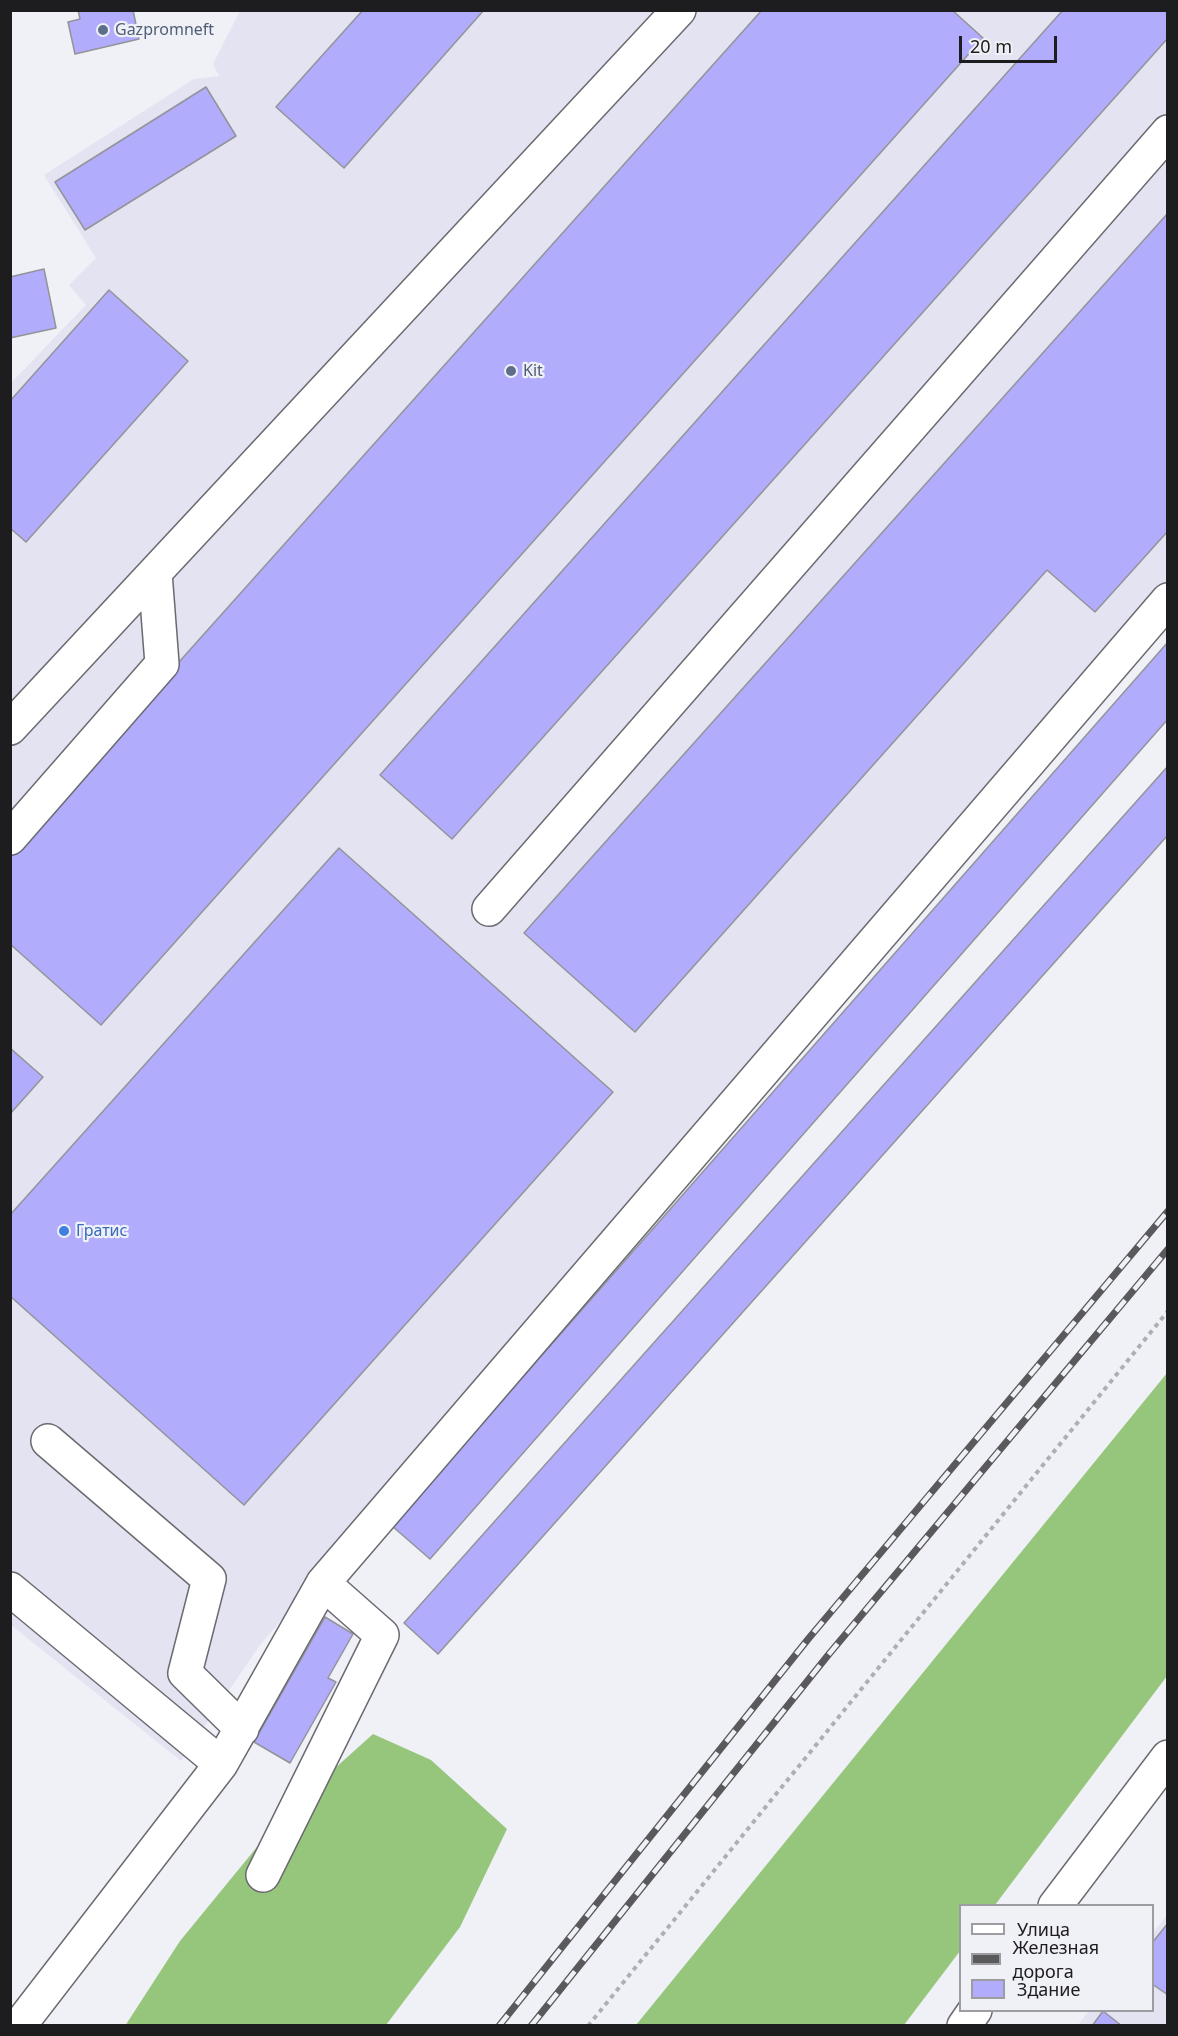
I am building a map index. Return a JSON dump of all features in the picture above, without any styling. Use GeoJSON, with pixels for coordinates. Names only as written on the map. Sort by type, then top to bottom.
{"type":"FeatureCollection","features":[{"type":"Feature","properties":{"kind":"street"},"geometry":{"type":"LineString","coordinates":[[10,728],[679,10]]}},
{"type":"Feature","properties":{"kind":"street"},"geometry":{"type":"LineString","coordinates":[[489,909],[1167,132]]}},
{"type":"Feature","properties":{"kind":"street"},"geometry":{"type":"LineString","coordinates":[[10,838],[162,664],[155,573]]}},
{"type":"Feature","properties":{"kind":"street"},"geometry":{"type":"LineString","coordinates":[[20,2025],[221,1764],[323,1583],[1167,600]]}},
{"type":"Feature","properties":{"kind":"street"},"geometry":{"type":"LineString","coordinates":[[48,1441],[209,1579],[185,1673],[242,1729]]}},
{"type":"Feature","properties":{"kind":"street"},"geometry":{"type":"LineString","coordinates":[[263,1875],[382,1635],[323,1583]]}},
{"type":"Feature","properties":{"kind":"street"},"geometry":{"type":"LineString","coordinates":[[10,1589],[221,1764]]}},
{"type":"Feature","properties":{"kind":"street"},"geometry":{"type":"LineString","coordinates":[[1056,1904],[1167,1756]]}},
{"type":"Feature","properties":{"kind":"street"},"geometry":{"type":"LineString","coordinates":[[964,2025],[974,2012]]}},
{"type":"Feature","properties":{"kind":"path"},"geometry":{"type":"LineString","coordinates":[[588,2025],[1167,1311]]}},
{"type":"Feature","properties":{"kind":"shaded area"},"geometry":{"type":"Polygon","coordinates":[[[240,11],[1167,11],[1167,581],[260,1645],[181,1761],[11,1625],[10,384],[86,305],[69,285],[96,258],[44,175],[194,79],[219,76],[213,64],[240,11]]]}},
{"type":"Feature","properties":{"kind":"shaded area"},"geometry":{"type":"Polygon","coordinates":[[[1167,1915],[1167,2025],[1077,2026],[1088,2012],[1154,2012],[1154,1932],[1167,1915]]]}},
{"type":"Feature","properties":{"kind":"green space"},"geometry":{"type":"Polygon","coordinates":[[[1167,1373],[1167,1676],[996,1904],[959,1904],[959,1952],[904,2025],[636,2025],[1167,1373]]]}},
{"type":"Feature","properties":{"kind":"green space"},"geometry":{"type":"Polygon","coordinates":[[[373,1734],[431,1760],[507,1829],[460,1927],[386,2025],[125,2026],[180,1941],[284,1814],[373,1734]]]}},
{"type":"Feature","properties":{"kind":"building","name":"Gazpromneft"},"geometry":{"type":"Polygon","coordinates":[[[78,10],[133,10],[139,39],[75,54],[68,22],[80,19],[78,10]]]}},
{"type":"Feature","properties":{"kind":"building"},"geometry":{"type":"Polygon","coordinates":[[[363,10],[484,10],[344,168],[276,107],[363,10]]]}},
{"type":"Feature","properties":{"kind":"building"},"geometry":{"type":"Polygon","coordinates":[[[762,10],[952,10],[983,38],[101,1025],[10,944],[10,851],[762,10]]]}},
{"type":"Feature","properties":{"kind":"building"},"geometry":{"type":"Polygon","coordinates":[[[1063,10],[1164,10],[1168,14],[1168,38],[452,839],[380,775],[1063,10]]]}},
{"type":"Feature","properties":{"kind":"building"},"geometry":{"type":"Polygon","coordinates":[[[206,87],[236,136],[85,230],[55,182],[206,87]]]}},
{"type":"Feature","properties":{"kind":"building"},"geometry":{"type":"Polygon","coordinates":[[[1168,213],[1168,531],[1095,612],[1047,570],[635,1032],[524,933],[1168,213]]]}},
{"type":"Feature","properties":{"kind":"building"},"geometry":{"type":"Polygon","coordinates":[[[44,269],[56,328],[10,338],[10,277],[44,269]]]}},
{"type":"Feature","properties":{"kind":"building"},"geometry":{"type":"Polygon","coordinates":[[[109,290],[188,361],[26,542],[10,528],[10,401],[109,290]]]}},
{"type":"Feature","properties":{"kind":"building"},"geometry":{"type":"Polygon","coordinates":[[[1168,642],[1168,719],[430,1559],[392,1526],[1168,642]]]}},
{"type":"Feature","properties":{"kind":"building"},"geometry":{"type":"Polygon","coordinates":[[[1168,766],[1168,835],[438,1654],[404,1623],[1168,766]]]}},
{"type":"Feature","properties":{"kind":"building"},"geometry":{"type":"Polygon","coordinates":[[[339,848],[613,1092],[244,1505],[10,1296],[10,1215],[339,848]]]}},
{"type":"Feature","properties":{"kind":"building"},"geometry":{"type":"Polygon","coordinates":[[[10,1048],[43,1077],[10,1114],[10,1048]]]}},
{"type":"Feature","properties":{"kind":"building"},"geometry":{"type":"Polygon","coordinates":[[[325,1617],[353,1634],[328,1678],[336,1682],[290,1763],[254,1742],[325,1617]]]}},
{"type":"Feature","properties":{"kind":"building"},"geometry":{"type":"Polygon","coordinates":[[[1168,1923],[1168,1995],[1154,1985],[1154,1940],[1168,1923]]]}},
{"type":"Feature","properties":{"kind":"building"},"geometry":{"type":"Polygon","coordinates":[[[1104,2012],[1122,2026],[1092,2026],[1104,2012]]]}},
{"type":"Feature","properties":{"kind":"railway"},"geometry":{"type":"LineString","coordinates":[[499,2026],[809,1638],[1168,1211]]}},
{"type":"Feature","properties":{"kind":"railway"},"geometry":{"type":"LineString","coordinates":[[531,2026],[829,1654],[1168,1249]]}},
{"type":"Feature","properties":{"kind":"place","name":"Gazpromneft"},"geometry":{"type":"Point","coordinates":[103,30]}},
{"type":"Feature","properties":{"kind":"place","name":"Kit"},"geometry":{"type":"Point","coordinates":[511,371]}},
{"type":"Feature","properties":{"kind":"place","name":"Гратис"},"geometry":{"type":"Point","coordinates":[64,1231]}}]}
